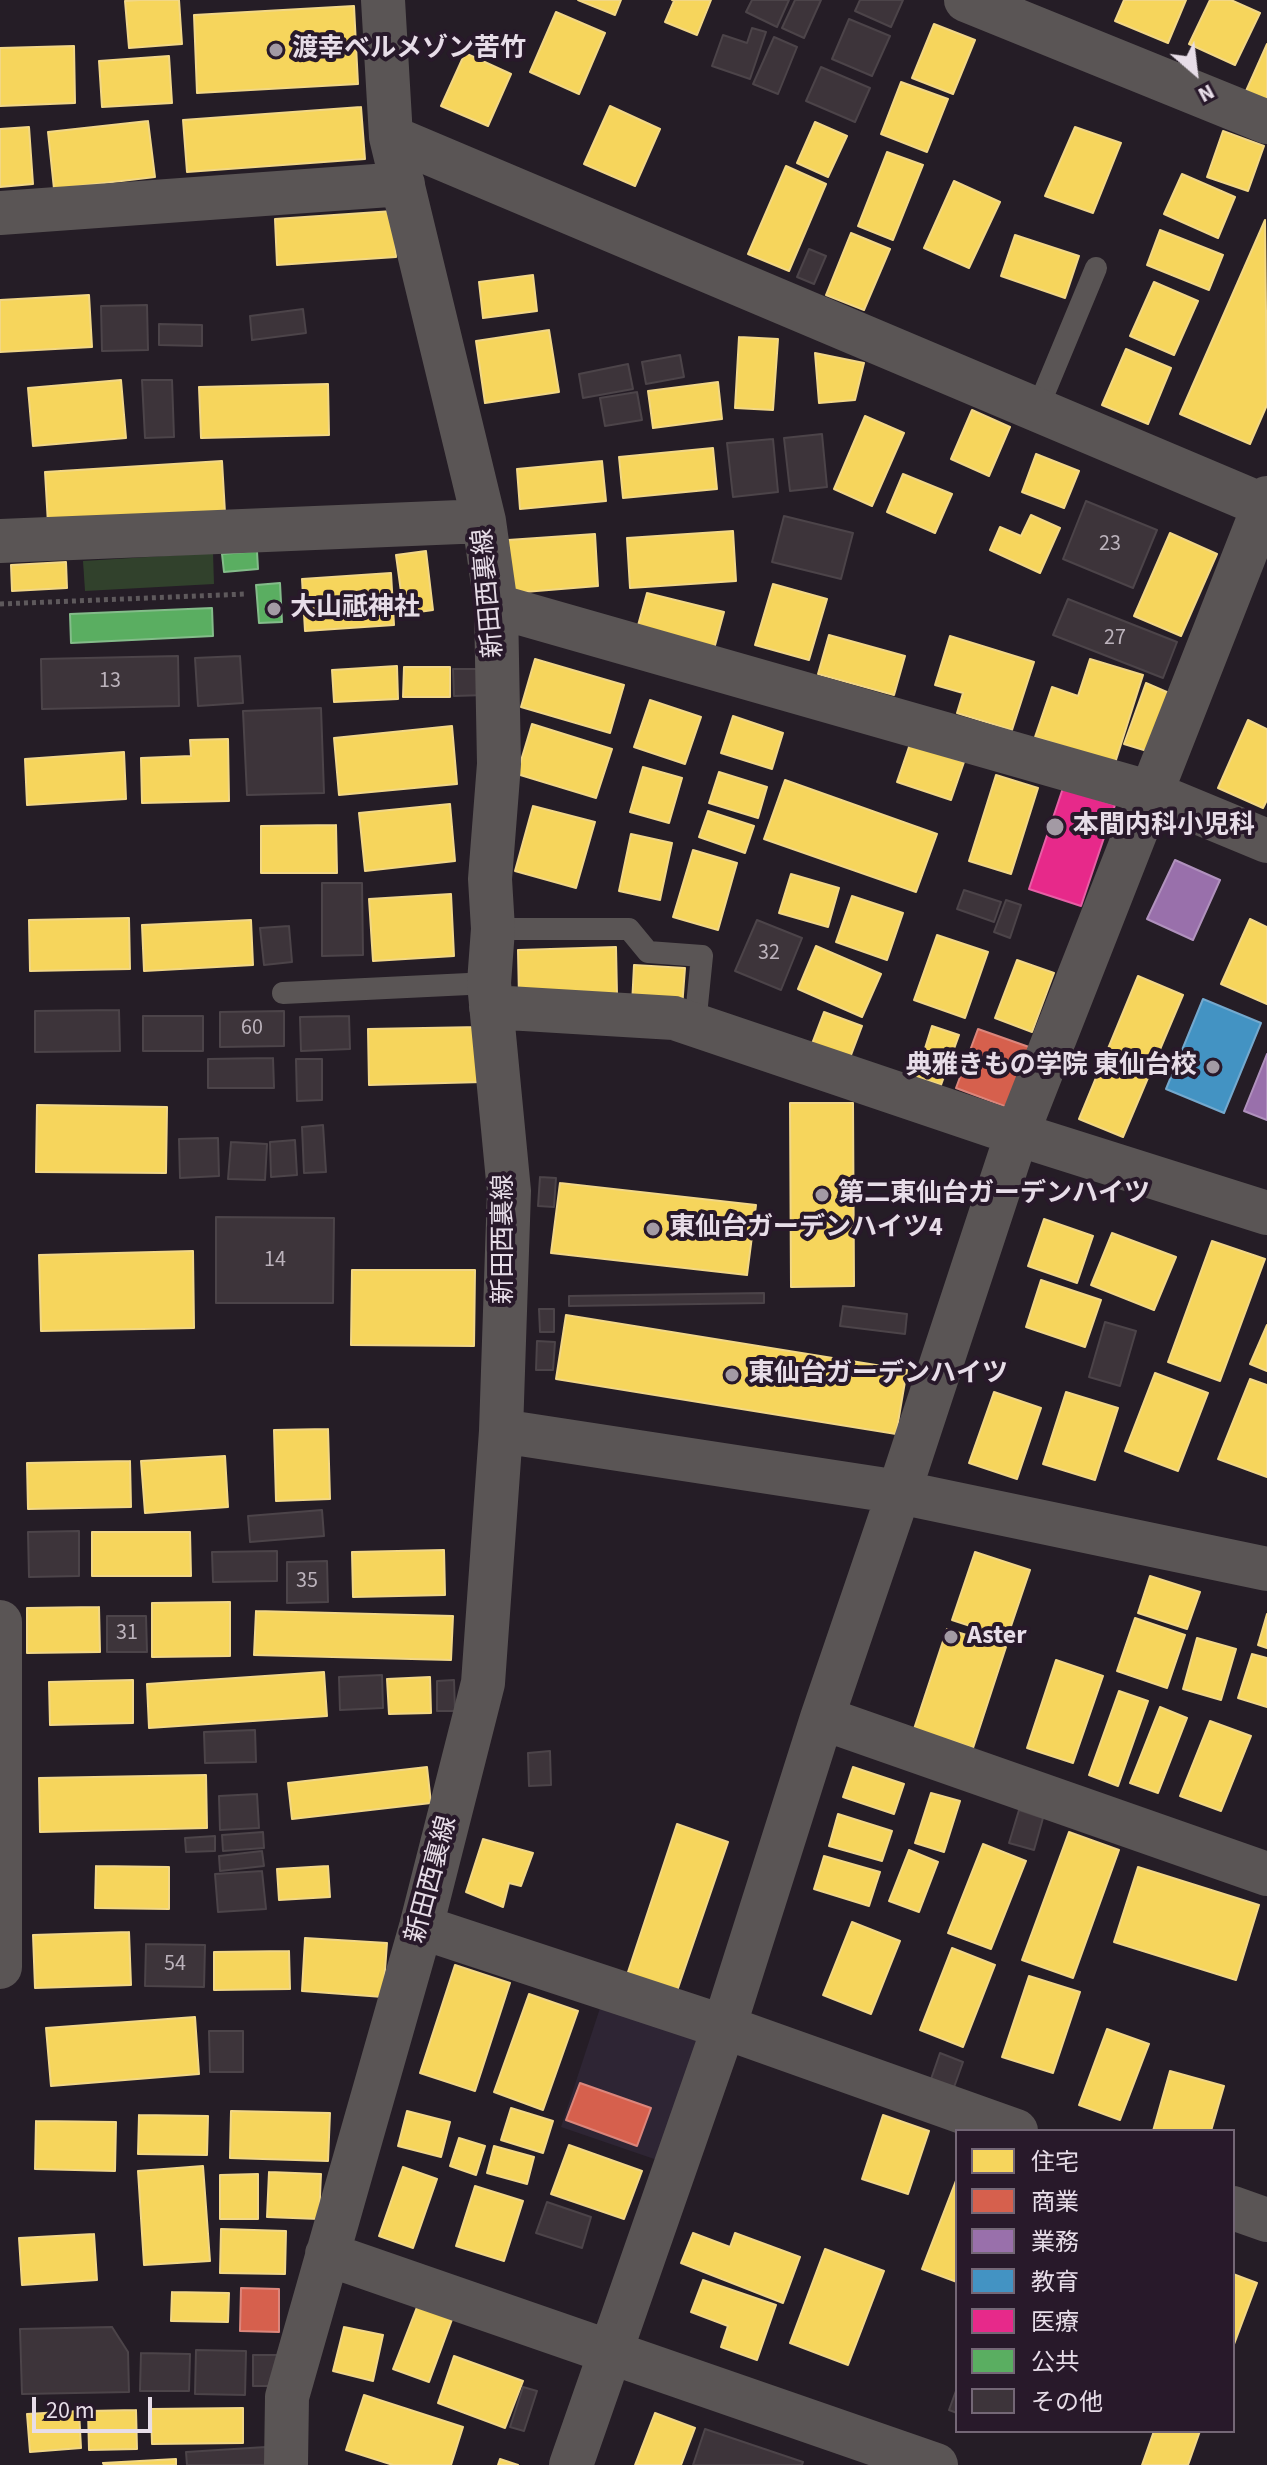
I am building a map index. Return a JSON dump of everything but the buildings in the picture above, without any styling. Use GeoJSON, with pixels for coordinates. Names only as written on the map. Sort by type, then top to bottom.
{"type":"FeatureCollection","features":[{"type":"Feature","properties":{"kind":"street","name":"新田西裏線"},"geometry":{"type":"LineString","coordinates":[[286,2465],[287,2397],[421,1927],[483,1683],[501,1431],[509,1191],[490,995],[493,929],[490,879],[499,764],[496,606],[484,521],[391,137],[383,0]]}},
{"type":"Feature","properties":{"kind":"street"},"geometry":{"type":"LineString","coordinates":[[966,0],[1267,122]]}},
{"type":"Feature","properties":{"kind":"street"},"geometry":{"type":"LineString","coordinates":[[391,137],[1266,504],[1017,1134],[822,1718],[724,2027],[571,2465]]}},
{"type":"Feature","properties":{"kind":"street"},"geometry":{"type":"LineString","coordinates":[[0,213],[403,184]]}},
{"type":"Feature","properties":{"kind":"street"},"geometry":{"type":"LineString","coordinates":[[0,541],[484,521]]}},
{"type":"Feature","properties":{"kind":"street"},"geometry":{"type":"LineString","coordinates":[[496,606],[1151,793],[1267,841]]}},
{"type":"Feature","properties":{"kind":"street"},"geometry":{"type":"LineString","coordinates":[[490,995],[674,1018],[1017,1134],[1267,1213]]}},
{"type":"Feature","properties":{"kind":"street"},"geometry":{"type":"LineString","coordinates":[[501,1431],[899,1492],[1267,1569]]}},
{"type":"Feature","properties":{"kind":"street"},"geometry":{"type":"LineString","coordinates":[[0,1622],[0,1967]]}},
{"type":"Feature","properties":{"kind":"street"},"geometry":{"type":"LineString","coordinates":[[822,1718],[1267,1874]]}},
{"type":"Feature","properties":{"kind":"street"},"geometry":{"type":"LineString","coordinates":[[421,1927],[724,2027],[1010,2129]]}},
{"type":"Feature","properties":{"kind":"street"},"geometry":{"type":"LineString","coordinates":[[1235,2209],[1267,2220]]}},
{"type":"Feature","properties":{"kind":"street"},"geometry":{"type":"LineString","coordinates":[[327,2254],[936,2465]]}},
{"type":"Feature","properties":{"kind":"lane"},"geometry":{"type":"LineString","coordinates":[[1037,410],[1096,268]]}},
{"type":"Feature","properties":{"kind":"lane"},"geometry":{"type":"LineString","coordinates":[[493,929],[629,929],[648,952],[702,956],[695,1025]]}},
{"type":"Feature","properties":{"kind":"lane"},"geometry":{"type":"LineString","coordinates":[[283,993],[490,995]]}},
{"type":"Feature","properties":{"kind":"path"},"geometry":{"type":"LineString","coordinates":[[0,604],[246,594]]}},
{"type":"Feature","properties":{"kind":"shaded area"},"geometry":{"type":"Polygon","coordinates":[[[601,2005],[699,2038],[660,2161],[561,2127],[601,2005]]]}},
{"type":"Feature","properties":{"kind":"green space"},"geometry":{"type":"Polygon","coordinates":[[[213,553],[214,584],[85,591],[83,561],[213,553]]]}},
{"type":"Feature","properties":{"kind":"place","name":"渡幸ベルメゾン苦竹"},"geometry":{"type":"Point","coordinates":[276,50]}},
{"type":"Feature","properties":{"kind":"place","name":"大山祗神社"},"geometry":{"type":"Point","coordinates":[274,609]}},
{"type":"Feature","properties":{"kind":"place","name":"本間内科小児科"},"geometry":{"type":"Point","coordinates":[1055,827]}},
{"type":"Feature","properties":{"kind":"place","name":"典雅きもの学院 東仙台校"},"geometry":{"type":"Point","coordinates":[1213,1067]}},
{"type":"Feature","properties":{"kind":"place","name":"第二東仙台ガーデンハイツ"},"geometry":{"type":"Point","coordinates":[822,1195]}},
{"type":"Feature","properties":{"kind":"place","name":"東仙台ガーデンハイツ4"},"geometry":{"type":"Point","coordinates":[653,1229]}},
{"type":"Feature","properties":{"kind":"place","name":"東仙台ガーデンハイツ"},"geometry":{"type":"Point","coordinates":[732,1375]}},
{"type":"Feature","properties":{"kind":"place","name":"Aster"},"geometry":{"type":"Point","coordinates":[951,1637]}}]}
